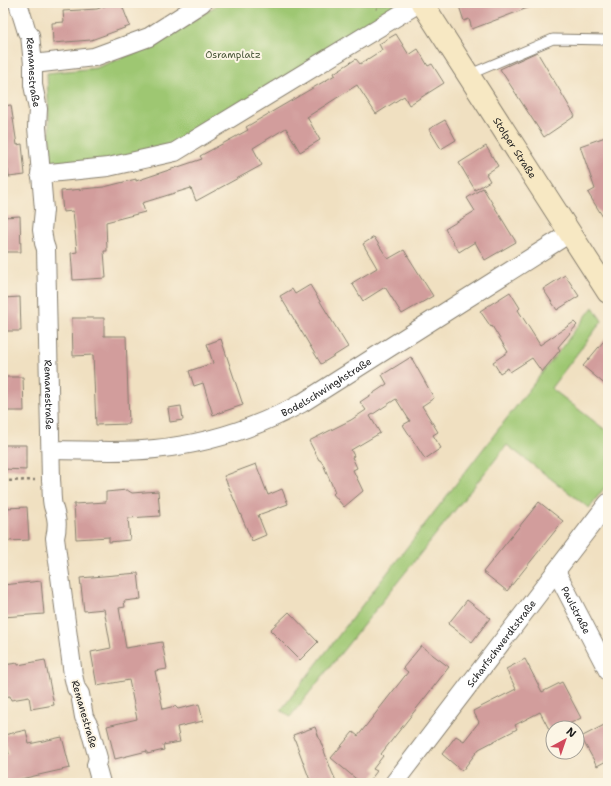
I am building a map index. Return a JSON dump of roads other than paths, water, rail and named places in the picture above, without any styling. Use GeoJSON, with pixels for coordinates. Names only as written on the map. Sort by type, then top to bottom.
{"type":"FeatureCollection","features":[{"type":"Feature","properties":{"kind":"main road","name":"Stolper Straße"},"geometry":{"type":"LineString","coordinates":[[422,3],[608,292]]}},
{"type":"Feature","properties":{"kind":"street","name":"Remanestraße"},"geometry":{"type":"LineString","coordinates":[[18,3],[27,32],[30,35],[34,64],[33,85],[38,109],[37,127],[44,210],[42,230],[46,249],[51,480],[57,529],[55,538],[76,688],[80,694],[84,717],[89,726],[98,758],[96,765],[101,783]]}},
{"type":"Feature","properties":{"kind":"street"},"geometry":{"type":"LineString","coordinates":[[34,64],[94,56],[149,37],[202,3]]}},
{"type":"Feature","properties":{"kind":"street"},"geometry":{"type":"LineString","coordinates":[[40,174],[108,167],[175,152],[419,3]]}},
{"type":"Feature","properties":{"kind":"street","name":"Bodelschwinghstraße"},"geometry":{"type":"LineString","coordinates":[[51,450],[154,449],[218,438],[258,424],[302,402],[570,233]]}},
{"type":"Feature","properties":{"kind":"street","name":"Scharfschwerdtstraße"},"geometry":{"type":"LineString","coordinates":[[400,781],[608,503]]}},
{"type":"Feature","properties":{"kind":"street","name":"Paulstraße"},"geometry":{"type":"LineString","coordinates":[[556,571],[608,671]]}},
{"type":"Feature","properties":{"kind":"lane"},"geometry":{"type":"LineString","coordinates":[[468,75],[553,39],[608,40]]}},
{"type":"Feature","properties":{"kind":"park label","name":"Osramplatz"},"geometry":{"type":"Point","coordinates":[233,54]}}]}
